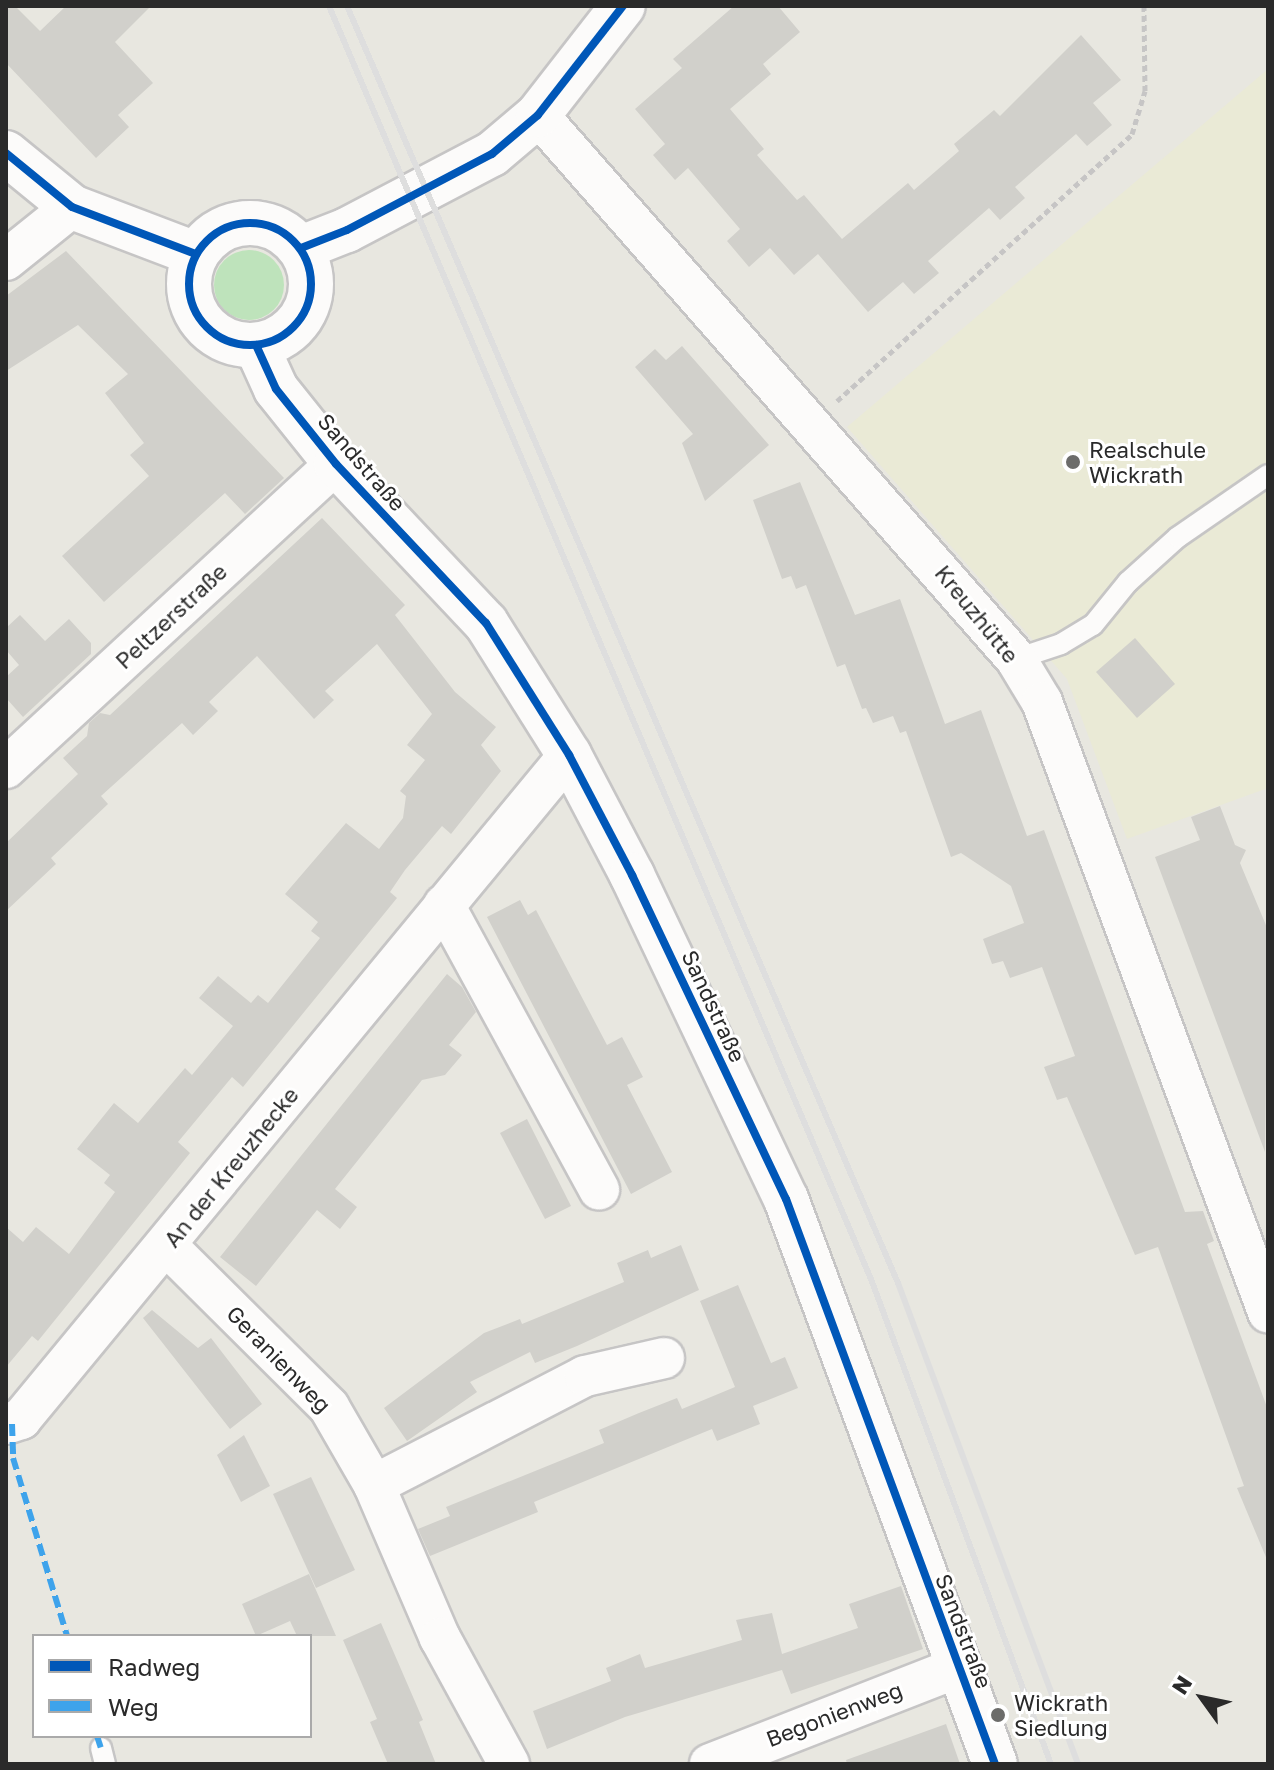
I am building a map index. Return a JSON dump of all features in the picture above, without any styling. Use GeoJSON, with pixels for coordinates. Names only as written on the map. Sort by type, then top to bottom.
{"type":"FeatureCollection","features":[{"type":"Feature","properties":{"kind":"main road"},"geometry":{"type":"LineString","coordinates":[[301,248],[347,230],[492,154],[538,115],[623,6]]}},
{"type":"Feature","properties":{"kind":"main road"},"geometry":{"type":"LineString","coordinates":[[6,153],[72,207],[196,254]]}},
{"type":"Feature","properties":{"kind":"main road"},"geometry":{"type":"LineString","coordinates":[[234,224],[271,227],[301,248],[312,278],[306,309],[286,334],[256,345],[234,344],[198,318],[189,286],[196,254],[212,235],[234,224]]}},
{"type":"Feature","properties":{"kind":"main road","name":"Sandstraße"},"geometry":{"type":"LineString","coordinates":[[256,345],[276,389],[336,464],[486,623],[569,755],[632,875],[786,1199],[995,1764]]}},
{"type":"Feature","properties":{"kind":"street","name":"Kreuzhütte"},"geometry":{"type":"LineString","coordinates":[[538,115],[813,424],[1016,659],[1042,702],[1260,1270],[1268,1312]]}},
{"type":"Feature","properties":{"kind":"street"},"geometry":{"type":"LineString","coordinates":[[6,260],[72,207]]}},
{"type":"Feature","properties":{"kind":"street","name":"Peltzerstraße"},"geometry":{"type":"LineString","coordinates":[[6,768],[336,464]]}},
{"type":"Feature","properties":{"kind":"street","name":"An der Kreuzhecke"},"geometry":{"type":"LineString","coordinates":[[9,1424],[167,1246],[569,755]]}},
{"type":"Feature","properties":{"kind":"street"},"geometry":{"type":"LineString","coordinates":[[444,905],[599,1189]]}},
{"type":"Feature","properties":{"kind":"street","name":"Geranienweg"},"geometry":{"type":"LineString","coordinates":[[167,1246],[329,1407],[374,1485],[440,1638],[509,1764]]}},
{"type":"Feature","properties":{"kind":"street"},"geometry":{"type":"LineString","coordinates":[[374,1485],[585,1376],[664,1358]]}},
{"type":"Feature","properties":{"kind":"street","name":"Begonienweg"},"geometry":{"type":"LineString","coordinates":[[710,1764],[959,1667]]}},
{"type":"Feature","properties":{"kind":"lane"},"geometry":{"type":"LineString","coordinates":[[1016,659],[1061,644],[1093,625],[1128,582],[1178,537],[1268,475]]}},
{"type":"Feature","properties":{"kind":"path"},"geometry":{"type":"LineString","coordinates":[[813,424],[1132,134],[1145,91],[1144,6]]}},
{"type":"Feature","properties":{"kind":"shaded area","name":"Realschule Wickrath"},"geometry":{"type":"Polygon","coordinates":[[[1268,69],[1268,788],[1127,839],[1067,679],[847,427],[1268,69]]]}},
{"type":"Feature","properties":{"kind":"green space"},"geometry":{"type":"Polygon","coordinates":[[[249,250],[274,260],[284,285],[274,310],[249,320],[224,310],[214,285],[224,260],[249,250]]]}},
{"type":"Feature","properties":{"kind":"building"},"geometry":{"type":"Polygon","coordinates":[[[6,6],[15,6],[40,31],[66,6],[151,6],[115,42],[153,83],[118,115],[129,127],[96,158],[6,63],[6,6]]]}},
{"type":"Feature","properties":{"kind":"building"},"geometry":{"type":"Polygon","coordinates":[[[734,6],[778,6],[800,32],[763,64],[771,74],[730,109],[764,149],[757,155],[797,200],[804,195],[842,239],[908,183],[914,190],[959,151],[954,144],[994,110],[1000,116],[1081,35],[1121,80],[1093,103],[1112,125],[1087,146],[1076,134],[1015,187],[1025,198],[1000,220],[989,208],[928,261],[939,273],[914,294],[903,282],[868,312],[818,254],[794,275],[770,248],[749,267],[727,241],[740,229],[688,168],[675,180],[653,155],[665,144],[635,109],[682,68],[673,59],[734,6]]]}},
{"type":"Feature","properties":{"kind":"building"},"geometry":{"type":"Polygon","coordinates":[[[66,251],[284,478],[245,514],[225,493],[104,602],[62,556],[149,476],[130,455],[144,443],[105,393],[128,374],[78,325],[6,371],[6,296],[66,251]]]}},
{"type":"Feature","properties":{"kind":"building"},"geometry":{"type":"Polygon","coordinates":[[[682,346],[769,445],[705,501],[682,443],[693,434],[635,367],[655,349],[666,360],[682,346]]]}},
{"type":"Feature","properties":{"kind":"building"},"geometry":{"type":"Polygon","coordinates":[[[800,482],[855,615],[900,599],[945,724],[981,710],[1027,836],[1044,830],[1185,1212],[1203,1211],[1214,1241],[1207,1244],[1268,1410],[1268,1562],[1237,1488],[1244,1486],[1158,1247],[1135,1255],[1067,1097],[1057,1100],[1044,1067],[1075,1056],[1042,967],[1010,978],[1003,961],[992,964],[983,939],[1024,923],[1011,886],[961,853],[951,857],[906,731],[900,733],[893,716],[873,723],[866,708],[862,709],[845,664],[837,667],[806,585],[796,589],[791,576],[782,579],[753,500],[800,482]]]}},
{"type":"Feature","properties":{"kind":"building"},"geometry":{"type":"Polygon","coordinates":[[[322,518],[405,605],[395,615],[455,692],[496,727],[481,745],[501,771],[451,834],[442,826],[405,870],[390,892],[397,898],[243,1087],[232,1077],[227,1083],[178,1142],[190,1153],[38,1341],[32,1336],[6,1367],[6,1227],[23,1242],[36,1227],[69,1254],[115,1192],[104,1183],[110,1175],[77,1149],[114,1103],[138,1123],[185,1068],[192,1075],[233,1026],[199,998],[218,976],[251,1003],[258,995],[268,1003],[320,938],[311,931],[318,922],[285,894],[346,823],[379,849],[403,818],[406,796],[400,791],[425,760],[407,745],[432,714],[377,644],[325,691],[334,700],[314,719],[257,656],[209,702],[218,711],[193,735],[182,723],[101,796],[108,804],[51,858],[56,864],[6,911],[6,843],[78,774],[63,758],[87,736],[89,723],[100,713],[110,715],[322,518]]]}},
{"type":"Feature","properties":{"kind":"building"},"geometry":{"type":"Polygon","coordinates":[[[20,615],[45,641],[69,619],[91,643],[91,654],[23,717],[6,698],[6,677],[19,665],[6,650],[6,628],[20,615]]]}},
{"type":"Feature","properties":{"kind":"building"},"geometry":{"type":"Polygon","coordinates":[[[1135,638],[1175,684],[1137,718],[1096,672],[1135,638]]]}},
{"type":"Feature","properties":{"kind":"building"},"geometry":{"type":"Polygon","coordinates":[[[1220,806],[1235,845],[1246,850],[1240,863],[1268,930],[1265,1152],[1155,857],[1200,840],[1191,817],[1220,806]]]}},
{"type":"Feature","properties":{"kind":"building"},"geometry":{"type":"Polygon","coordinates":[[[520,900],[528,915],[536,910],[607,1045],[622,1037],[643,1077],[627,1085],[672,1172],[631,1194],[487,917],[520,900]]]}},
{"type":"Feature","properties":{"kind":"building"},"geometry":{"type":"Polygon","coordinates":[[[447,974],[462,987],[476,1012],[449,1045],[462,1055],[445,1075],[422,1080],[335,1189],[357,1207],[340,1229],[317,1210],[256,1286],[220,1257],[447,974]]]}},
{"type":"Feature","properties":{"kind":"building"},"geometry":{"type":"Polygon","coordinates":[[[527,1119],[571,1206],[545,1219],[500,1133],[527,1119]]]}},
{"type":"Feature","properties":{"kind":"building"},"geometry":{"type":"Polygon","coordinates":[[[681,1245],[699,1290],[535,1363],[530,1352],[470,1382],[477,1392],[407,1441],[384,1408],[484,1333],[520,1319],[522,1324],[624,1282],[617,1263],[648,1250],[651,1258],[681,1245]]]}},
{"type":"Feature","properties":{"kind":"building"},"geometry":{"type":"Polygon","coordinates":[[[738,1285],[771,1363],[785,1357],[798,1388],[753,1406],[760,1424],[717,1441],[712,1429],[534,1502],[538,1512],[430,1556],[418,1529],[450,1516],[446,1507],[604,1443],[599,1430],[639,1413],[677,1398],[682,1409],[735,1387],[700,1301],[738,1285]]]}},
{"type":"Feature","properties":{"kind":"building"},"geometry":{"type":"Polygon","coordinates":[[[152,1310],[198,1348],[211,1338],[262,1404],[230,1429],[143,1318],[152,1310]]]}},
{"type":"Feature","properties":{"kind":"building"},"geometry":{"type":"Polygon","coordinates":[[[244,1435],[270,1486],[241,1502],[217,1455],[244,1435]]]}},
{"type":"Feature","properties":{"kind":"building"},"geometry":{"type":"Polygon","coordinates":[[[311,1477],[355,1570],[316,1588],[273,1494],[311,1477]]]}},
{"type":"Feature","properties":{"kind":"building"},"geometry":{"type":"Polygon","coordinates":[[[309,1574],[336,1636],[296,1634],[290,1621],[255,1634],[242,1604],[309,1574]]]}},
{"type":"Feature","properties":{"kind":"building"},"geometry":{"type":"Polygon","coordinates":[[[901,1586],[923,1649],[791,1694],[782,1670],[625,1717],[547,1749],[533,1711],[611,1681],[606,1668],[640,1654],[645,1668],[742,1640],[736,1620],[772,1613],[782,1654],[858,1628],[849,1604],[901,1586]]]}},
{"type":"Feature","properties":{"kind":"building"},"geometry":{"type":"Polygon","coordinates":[[[381,1623],[423,1720],[419,1722],[436,1764],[388,1764],[370,1722],[377,1719],[343,1640],[381,1623]]]}},
{"type":"Feature","properties":{"kind":"building"},"geometry":{"type":"Polygon","coordinates":[[[946,1724],[960,1764],[847,1764],[846,1760],[946,1724]]]}},
{"type":"Feature","properties":{"kind":"railway"},"geometry":{"type":"LineString","coordinates":[[329,6],[871,1279],[1051,1764]]}},
{"type":"Feature","properties":{"kind":"railway"},"geometry":{"type":"LineString","coordinates":[[347,6],[898,1283],[1078,1764]]}},
{"type":"Feature","properties":{"kind":"marked path"},"geometry":{"type":"LineString","coordinates":[[12,1424],[13,1458],[66,1634]]}},
{"type":"Feature","properties":{"kind":"marked path"},"geometry":{"type":"LineString","coordinates":[[98,1738],[101,1748]]}},
{"type":"Feature","properties":{"kind":"cycle path"},"geometry":{"type":"LineString","coordinates":[[301,248],[347,230],[492,154],[538,115],[623,6]]}},
{"type":"Feature","properties":{"kind":"cycle path"},"geometry":{"type":"LineString","coordinates":[[6,153],[72,207],[196,254]]}},
{"type":"Feature","properties":{"kind":"cycle path"},"geometry":{"type":"LineString","coordinates":[[250,223],[273,228],[293,241],[306,261],[311,284],[306,307],[293,327],[273,340],[250,345],[227,340],[207,327],[194,307],[189,284],[194,261],[207,241],[227,228],[250,223]]}},
{"type":"Feature","properties":{"kind":"cycle path"},"geometry":{"type":"LineString","coordinates":[[256,345],[276,389],[336,464],[486,623],[569,755],[632,875],[786,1199],[995,1764]]}},
{"type":"Feature","properties":{"kind":"place","name":"Realschule Wickrath"},"geometry":{"type":"Point","coordinates":[1073,462]}},
{"type":"Feature","properties":{"kind":"place","name":"Wickrath Siedlung"},"geometry":{"type":"Point","coordinates":[998,1715]}}]}
